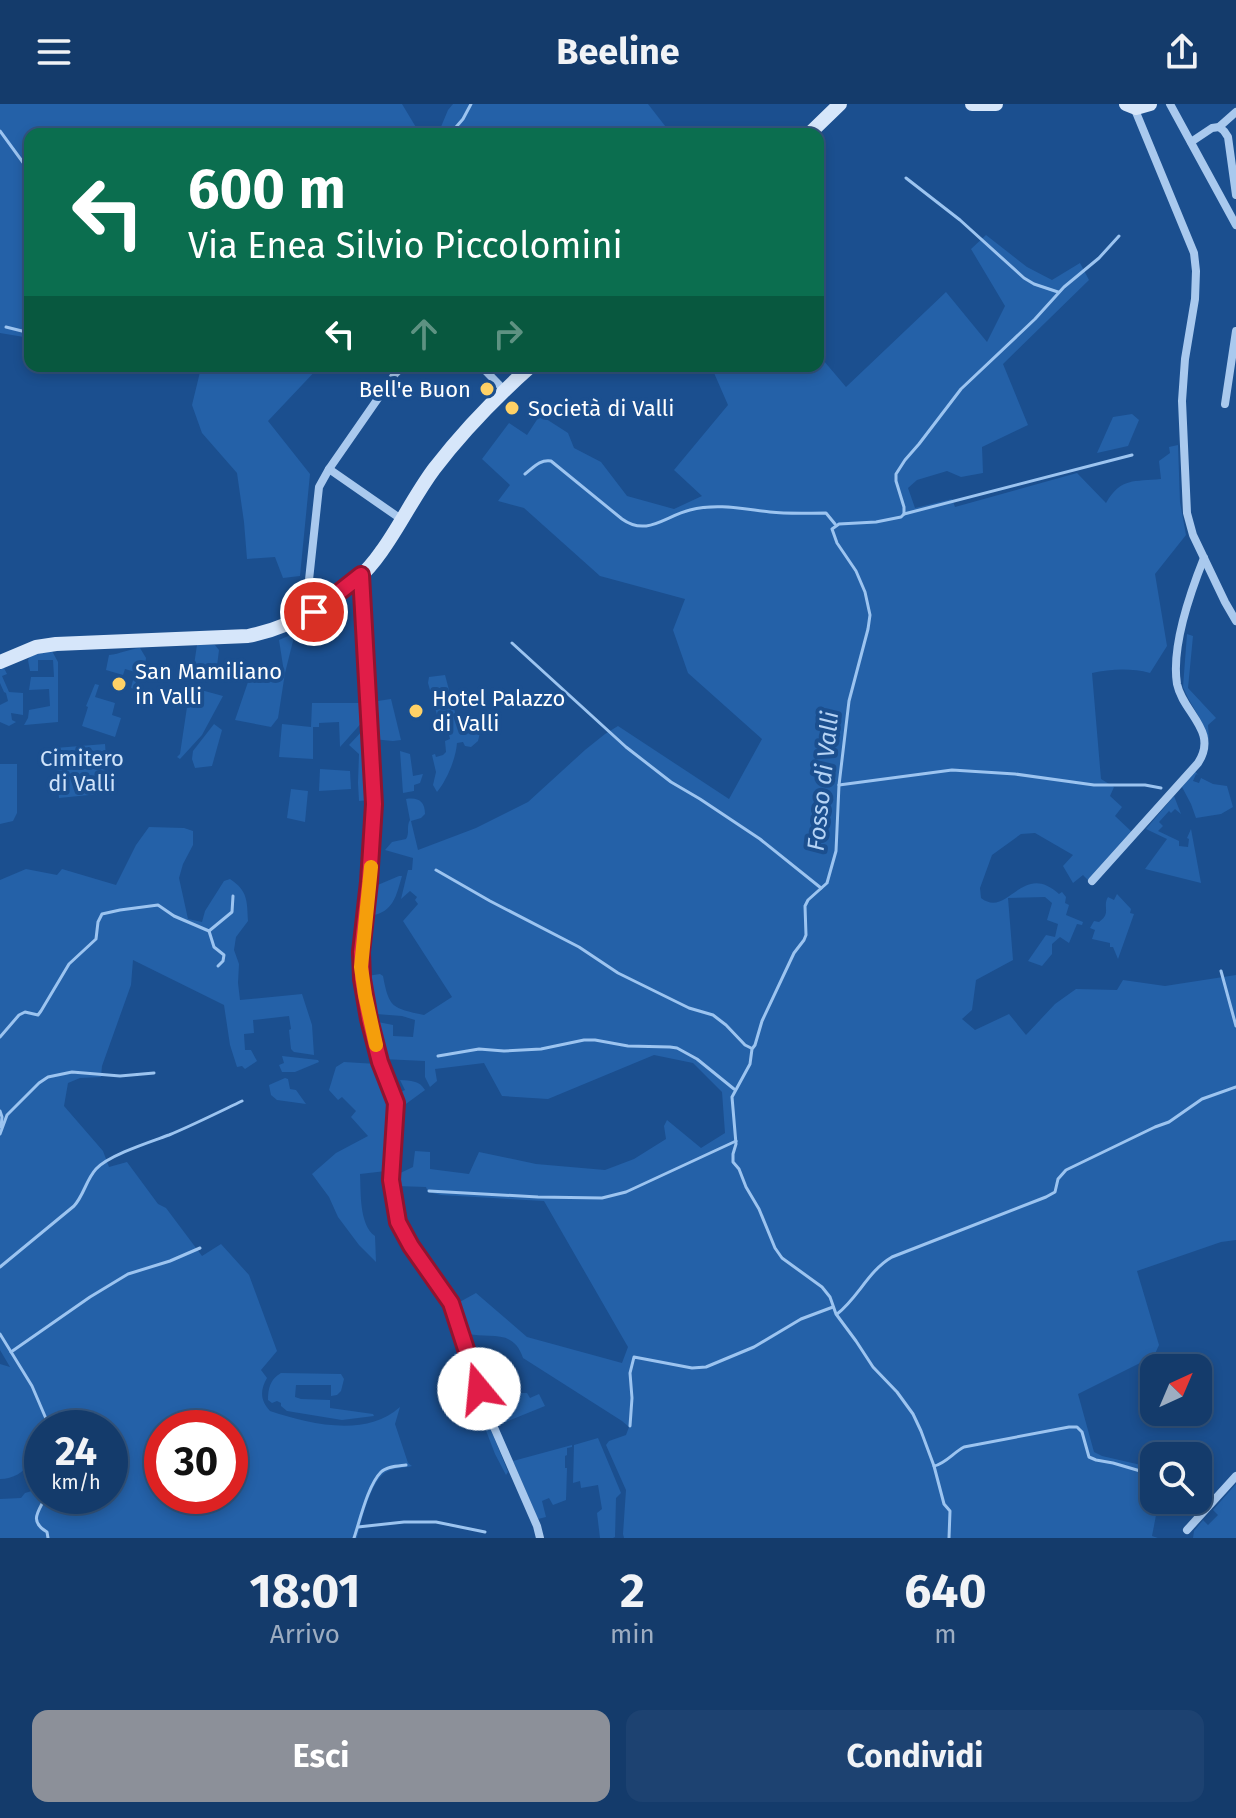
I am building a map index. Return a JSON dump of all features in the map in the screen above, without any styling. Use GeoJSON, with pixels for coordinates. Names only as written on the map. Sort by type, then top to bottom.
{"type":"FeatureCollection","features":[{"type":"Feature","properties":{"kind":"main road"},"geometry":{"type":"LineString","coordinates":[[815,128],[840,104]]}},
{"type":"Feature","properties":{"kind":"main road"},"geometry":{"type":"LineString","coordinates":[[972,104],[996,104]]}},
{"type":"Feature","properties":{"kind":"main road"},"geometry":{"type":"LineString","coordinates":[[1131,105],[1150,104]]}},
{"type":"Feature","properties":{"kind":"main road"},"geometry":{"type":"LineString","coordinates":[[0,662],[40,646],[56,644],[248,636],[305,617],[361,575],[383,550],[419,489],[441,460],[482,412],[524,372]]}},
{"type":"Feature","properties":{"kind":"street"},"geometry":{"type":"LineString","coordinates":[[1170,104],[1236,225]]}},
{"type":"Feature","properties":{"kind":"street"},"geometry":{"type":"LineString","coordinates":[[1131,105],[1195,257],[1195,299],[1182,401],[1189,521],[1236,621]]}},
{"type":"Feature","properties":{"kind":"street"},"geometry":{"type":"LineString","coordinates":[[1191,142],[1212,128],[1219,127],[1236,112]]}},
{"type":"Feature","properties":{"kind":"street"},"geometry":{"type":"LineString","coordinates":[[1219,127],[1228,137],[1236,195]]}},
{"type":"Feature","properties":{"kind":"street"},"geometry":{"type":"LineString","coordinates":[[1229,211],[1236,201]]}},
{"type":"Feature","properties":{"kind":"street"},"geometry":{"type":"LineString","coordinates":[[1225,404],[1236,331]]}},
{"type":"Feature","properties":{"kind":"street"},"geometry":{"type":"LineString","coordinates":[[305,617],[319,490],[329,469],[397,372]]}},
{"type":"Feature","properties":{"kind":"street"},"geometry":{"type":"LineString","coordinates":[[487,372],[504,390]]}},
{"type":"Feature","properties":{"kind":"street"},"geometry":{"type":"LineString","coordinates":[[329,469],[401,519]]}},
{"type":"Feature","properties":{"kind":"street"},"geometry":{"type":"LineString","coordinates":[[1092,881],[1198,763],[1204,752],[1201,730],[1182,697],[1177,676],[1183,617],[1204,558]]}},
{"type":"Feature","properties":{"kind":"street"},"geometry":{"type":"LineString","coordinates":[[361,575],[374,813],[361,967],[372,1032],[396,1103],[391,1180],[397,1219],[407,1240],[451,1303],[491,1421],[540,1538]]}},
{"type":"Feature","properties":{"kind":"street"},"geometry":{"type":"LineString","coordinates":[[1187,1530],[1236,1476]]}},
{"type":"Feature","properties":{"kind":"street"},"geometry":{"type":"LineString","coordinates":[[537,1526],[546,1538]]}},
{"type":"Feature","properties":{"kind":"green space"},"geometry":{"type":"Polygon","coordinates":[[[0,104],[402,104],[416,128],[24,128],[24,337],[0,333],[0,104]]]}},
{"type":"Feature","properties":{"kind":"green space"},"geometry":{"type":"Polygon","coordinates":[[[453,104],[648,104],[667,128],[440,128],[453,104]]]}},
{"type":"Feature","properties":{"kind":"green space"},"geometry":{"type":"Polygon","coordinates":[[[986,235],[1027,267],[1052,280],[1080,263],[1089,280],[1003,364],[1028,425],[982,447],[983,473],[961,477],[947,471],[917,480],[908,488],[915,508],[952,499],[955,507],[1077,473],[1106,503],[1123,485],[1161,479],[1159,461],[1170,453],[1169,447],[1178,445],[1180,502],[1186,535],[1155,574],[1167,646],[1150,673],[1121,670],[1092,673],[1101,779],[1114,787],[1110,796],[1122,807],[1115,816],[1132,832],[1089,881],[1083,875],[1073,883],[1063,866],[1073,855],[1035,833],[1021,834],[992,855],[980,888],[981,898],[999,901],[1025,886],[1035,883],[1046,885],[1066,897],[1065,903],[1069,905],[1066,915],[1083,922],[1082,925],[1077,924],[1069,943],[1060,937],[1052,944],[1052,954],[1042,966],[1028,961],[1046,935],[1055,937],[1058,924],[1047,920],[1052,903],[1045,897],[1008,898],[1013,960],[976,980],[972,1010],[962,1019],[975,1030],[1009,1014],[1026,1035],[1055,1004],[1076,989],[1117,990],[1123,980],[1165,986],[1236,975],[1236,1240],[1221,1242],[1137,1271],[1159,1345],[1155,1354],[1140,1354],[1140,1363],[1078,1394],[1094,1452],[1140,1465],[1140,1514],[1156,1514],[1152,1536],[1158,1538],[624,1538],[626,1490],[606,1445],[626,1435],[629,1427],[523,1358],[519,1348],[507,1338],[466,1333],[456,1304],[476,1293],[527,1337],[622,1363],[628,1347],[544,1201],[441,1195],[428,1192],[426,1187],[396,1186],[396,1175],[413,1167],[415,1151],[430,1152],[430,1169],[469,1174],[479,1152],[536,1164],[605,1170],[634,1159],[666,1139],[664,1126],[667,1120],[701,1148],[725,1133],[722,1092],[693,1063],[654,1055],[548,1099],[502,1096],[484,1063],[435,1069],[437,1081],[430,1087],[425,1077],[425,1061],[382,1059],[374,1027],[378,1022],[393,1025],[393,1036],[413,1037],[415,1020],[376,1014],[371,1008],[367,976],[383,976],[390,1001],[413,1013],[424,1015],[452,997],[403,921],[418,904],[415,900],[417,897],[410,891],[401,899],[408,870],[412,870],[413,858],[385,850],[392,842],[407,837],[410,820],[406,799],[420,801],[425,810],[421,818],[411,821],[418,850],[476,828],[528,802],[585,750],[618,726],[729,799],[762,739],[688,673],[673,630],[685,599],[600,576],[524,508],[498,501],[510,485],[482,459],[509,423],[527,435],[540,415],[568,433],[574,448],[601,462],[627,496],[674,509],[702,496],[674,470],[728,405],[714,372],[824,372],[824,361],[846,387],[946,292],[987,342],[1005,306],[971,249],[986,235]]]}},
{"type":"Feature","properties":{"kind":"green space"},"geometry":{"type":"Polygon","coordinates":[[[200,372],[314,372],[268,421],[310,474],[300,576],[283,578],[275,557],[247,559],[237,473],[202,433],[192,405],[200,372]]]}},
{"type":"Feature","properties":{"kind":"green space"},"geometry":{"type":"Polygon","coordinates":[[[1132,414],[1139,420],[1128,446],[1097,453],[1113,417],[1132,414]]]}},
{"type":"Feature","properties":{"kind":"green space"},"geometry":{"type":"Polygon","coordinates":[[[295,633],[278,718],[271,727],[235,720],[248,682],[284,672],[279,640],[295,633]]]}},
{"type":"Feature","properties":{"kind":"green space"},"geometry":{"type":"Polygon","coordinates":[[[1187,634],[1193,636],[1188,688],[1216,718],[1208,725],[1209,740],[1183,687],[1187,634]]]}},
{"type":"Feature","properties":{"kind":"green space"},"geometry":{"type":"Polygon","coordinates":[[[197,645],[215,645],[219,650],[217,666],[194,665],[197,645]]]}},
{"type":"Feature","properties":{"kind":"green space"},"geometry":{"type":"Polygon","coordinates":[[[140,648],[146,658],[143,680],[137,678],[134,689],[131,688],[135,672],[125,669],[123,675],[106,670],[109,655],[140,648]]]}},
{"type":"Feature","properties":{"kind":"green space"},"geometry":{"type":"Polygon","coordinates":[[[52,651],[58,662],[58,722],[24,725],[29,710],[50,706],[49,689],[29,690],[31,677],[54,677],[53,660],[38,660],[38,671],[30,671],[28,660],[31,655],[52,651]]]}},
{"type":"Feature","properties":{"kind":"green space"},"geometry":{"type":"Polygon","coordinates":[[[4,668],[7,674],[2,676],[9,692],[23,693],[23,715],[11,713],[12,720],[16,722],[9,726],[0,722],[0,705],[8,701],[0,683],[0,669],[4,668]]]}},
{"type":"Feature","properties":{"kind":"green space"},"geometry":{"type":"Polygon","coordinates":[[[445,675],[456,716],[469,714],[482,724],[478,741],[471,747],[463,742],[457,743],[450,769],[437,792],[433,785],[436,772],[432,755],[443,755],[446,752],[445,741],[450,739],[446,722],[439,722],[428,683],[429,677],[445,675]]]}},
{"type":"Feature","properties":{"kind":"green space"},"geometry":{"type":"Polygon","coordinates":[[[95,684],[99,685],[95,697],[115,703],[112,715],[121,718],[115,737],[82,726],[95,684]]]}},
{"type":"Feature","properties":{"kind":"green space"},"geometry":{"type":"Polygon","coordinates":[[[190,687],[223,696],[202,735],[180,759],[177,757],[180,754],[190,687]]]}},
{"type":"Feature","properties":{"kind":"green space"},"geometry":{"type":"Polygon","coordinates":[[[391,699],[401,740],[372,739],[371,702],[391,699]]]}},
{"type":"Feature","properties":{"kind":"green space"},"geometry":{"type":"Polygon","coordinates":[[[312,703],[364,703],[365,719],[340,747],[339,722],[319,723],[319,727],[313,727],[313,759],[279,757],[282,724],[311,727],[312,703]]]}},
{"type":"Feature","properties":{"kind":"green space"},"geometry":{"type":"Polygon","coordinates":[[[214,724],[222,730],[212,766],[195,768],[193,751],[214,724]]]}},
{"type":"Feature","properties":{"kind":"green space"},"geometry":{"type":"Polygon","coordinates":[[[365,728],[370,800],[359,801],[359,754],[349,745],[365,728]]]}},
{"type":"Feature","properties":{"kind":"green space","name":"Cimitero di Valli"},"geometry":{"type":"Polygon","coordinates":[[[105,744],[109,793],[59,798],[55,748],[105,744]]]}},
{"type":"Feature","properties":{"kind":"green space"},"geometry":{"type":"Polygon","coordinates":[[[400,751],[410,754],[413,776],[423,774],[420,783],[414,785],[414,791],[403,793],[400,751]]]}},
{"type":"Feature","properties":{"kind":"green space"},"geometry":{"type":"Polygon","coordinates":[[[0,764],[17,764],[17,813],[13,821],[0,824],[0,764]]]}},
{"type":"Feature","properties":{"kind":"green space"},"geometry":{"type":"Polygon","coordinates":[[[320,769],[350,771],[351,789],[319,791],[320,769]]]}},
{"type":"Feature","properties":{"kind":"green space"},"geometry":{"type":"Polygon","coordinates":[[[1195,771],[1198,775],[1193,781],[1199,783],[1201,778],[1227,786],[1233,807],[1221,814],[1196,818],[1182,787],[1195,771]]]}},
{"type":"Feature","properties":{"kind":"green space"},"geometry":{"type":"Polygon","coordinates":[[[291,789],[308,791],[305,822],[287,818],[291,789]]]}},
{"type":"Feature","properties":{"kind":"green space"},"geometry":{"type":"Polygon","coordinates":[[[1174,796],[1181,814],[1175,809],[1171,813],[1169,811],[1159,822],[1163,826],[1158,831],[1179,841],[1179,846],[1188,847],[1187,838],[1191,829],[1201,883],[1145,869],[1167,839],[1146,829],[1174,796]]]}},
{"type":"Feature","properties":{"kind":"green space"},"geometry":{"type":"Polygon","coordinates":[[[149,827],[193,831],[193,845],[179,878],[188,919],[202,922],[205,911],[224,881],[230,879],[243,892],[247,902],[248,921],[236,937],[234,950],[239,964],[240,1000],[302,994],[312,1025],[314,1055],[291,1049],[289,1016],[253,1020],[254,1033],[244,1034],[245,1050],[251,1050],[257,1061],[245,1069],[237,1067],[224,1005],[133,960],[131,985],[102,1066],[101,1077],[80,1078],[68,1083],[64,1106],[103,1151],[109,1167],[127,1162],[202,1256],[221,1244],[249,1275],[277,1351],[261,1370],[267,1378],[262,1391],[263,1399],[270,1411],[337,1426],[371,1423],[400,1407],[395,1424],[408,1463],[412,1466],[381,1476],[367,1502],[357,1538],[0,1538],[0,1499],[21,1498],[24,1494],[24,1514],[128,1514],[128,1410],[24,1410],[24,1470],[0,1479],[0,1364],[10,1367],[0,1350],[0,880],[26,869],[57,875],[62,869],[116,885],[149,827]]]}},
{"type":"Feature","properties":{"kind":"green space"},"geometry":{"type":"Polygon","coordinates":[[[402,876],[393,902],[384,911],[370,916],[373,887],[402,876]]]}},
{"type":"Feature","properties":{"kind":"green space"},"geometry":{"type":"Polygon","coordinates":[[[1117,894],[1131,909],[1130,913],[1134,914],[1118,959],[1110,943],[1092,939],[1095,930],[1090,928],[1094,921],[1099,922],[1105,916],[1108,897],[1114,900],[1117,894]]]}},
{"type":"Feature","properties":{"kind":"green space"},"geometry":{"type":"Polygon","coordinates":[[[282,1056],[319,1062],[295,1072],[282,1072],[279,1065],[284,1063],[282,1056]]]}},
{"type":"Feature","properties":{"kind":"green space"},"geometry":{"type":"Polygon","coordinates":[[[344,1062],[377,1064],[394,1104],[386,1171],[360,1174],[362,1208],[366,1224],[375,1236],[376,1262],[338,1217],[329,1197],[312,1174],[336,1153],[368,1136],[351,1117],[356,1111],[342,1097],[338,1100],[329,1090],[336,1067],[344,1062]]]}},
{"type":"Feature","properties":{"kind":"green space"},"geometry":{"type":"Polygon","coordinates":[[[285,1078],[290,1089],[296,1090],[306,1104],[277,1100],[271,1095],[269,1085],[285,1078]]]}},
{"type":"Feature","properties":{"kind":"green space"},"geometry":{"type":"Polygon","coordinates":[[[400,1080],[417,1083],[425,1090],[399,1109],[398,1093],[405,1090],[400,1080]]]}},
{"type":"Feature","properties":{"kind":"green space"},"geometry":{"type":"Polygon","coordinates":[[[454,1353],[465,1355],[480,1403],[508,1472],[506,1475],[495,1454],[454,1353]]]}},
{"type":"Feature","properties":{"kind":"green space"},"geometry":{"type":"Polygon","coordinates":[[[281,1373],[341,1374],[344,1379],[337,1395],[331,1396],[331,1385],[296,1385],[295,1397],[330,1400],[330,1408],[374,1416],[342,1420],[287,1411],[281,1403],[268,1400],[270,1385],[281,1373]]]}},
{"type":"Feature","properties":{"kind":"green space"},"geometry":{"type":"Polygon","coordinates":[[[518,1393],[527,1393],[530,1398],[539,1394],[545,1406],[498,1425],[489,1404],[518,1396],[518,1393]]]}},
{"type":"Feature","properties":{"kind":"green space"},"geometry":{"type":"Polygon","coordinates":[[[598,1438],[621,1493],[616,1498],[613,1538],[600,1538],[597,1513],[602,1509],[598,1485],[581,1488],[580,1481],[573,1483],[574,1445],[598,1438]]]}},
{"type":"Feature","properties":{"kind":"green space"},"geometry":{"type":"Polygon","coordinates":[[[572,1445],[567,1448],[565,1456],[566,1500],[553,1505],[549,1498],[542,1501],[546,1517],[538,1519],[513,1461],[572,1445]]]}},
{"type":"Feature","properties":{"kind":"green space"},"geometry":{"type":"Polygon","coordinates":[[[1236,1484],[1236,1538],[1193,1538],[1194,1531],[1203,1520],[1208,1525],[1218,1515],[1213,1510],[1236,1484]]]}},
{"type":"Feature","properties":{"kind":"waterway"},"geometry":{"type":"LineString","coordinates":[[455,128],[471,104]]}},
{"type":"Feature","properties":{"kind":"waterway"},"geometry":{"type":"LineString","coordinates":[[0,131],[24,164]]}},
{"type":"Feature","properties":{"kind":"waterway"},"geometry":{"type":"LineString","coordinates":[[906,178],[960,220],[1024,278],[1058,292]]}},
{"type":"Feature","properties":{"kind":"waterway","name":"Fosso di Valli"},"geometry":{"type":"LineString","coordinates":[[949,1538],[950,1511],[944,1504],[934,1466],[913,1414],[873,1367],[836,1314],[830,1297],[822,1287],[782,1258],[775,1248],[759,1209],[733,1162],[736,1144],[732,1097],[750,1064],[762,1021],[794,953],[806,935],[805,906],[827,883],[836,851],[839,785],[849,701],[870,615],[856,571],[837,543],[832,529],[839,524],[876,522],[904,514],[896,474],[905,460],[961,389],[1119,236]]}},
{"type":"Feature","properties":{"kind":"waterway"},"geometry":{"type":"LineString","coordinates":[[6,327],[24,332]]}},
{"type":"Feature","properties":{"kind":"waterway"},"geometry":{"type":"LineString","coordinates":[[904,514],[1132,455]]}},
{"type":"Feature","properties":{"kind":"waterway"},"geometry":{"type":"LineString","coordinates":[[525,474],[540,463],[551,461],[622,519],[640,526],[656,524],[690,510],[720,507],[777,513],[826,513],[835,524]]}},
{"type":"Feature","properties":{"kind":"waterway"},"geometry":{"type":"LineString","coordinates":[[512,643],[626,747],[671,782],[760,839],[821,888]]}},
{"type":"Feature","properties":{"kind":"waterway"},"geometry":{"type":"LineString","coordinates":[[839,785],[952,770],[1015,774],[1094,785],[1161,788]]}},
{"type":"Feature","properties":{"kind":"waterway"},"geometry":{"type":"LineString","coordinates":[[436,870],[579,947],[618,973],[689,1008],[713,1015],[751,1048]]}},
{"type":"Feature","properties":{"kind":"waterway"},"geometry":{"type":"LineString","coordinates":[[0,1037],[19,1015],[25,1012],[38,1015],[69,964],[96,939],[102,914],[158,905],[174,916],[209,931],[232,912],[233,896]]}},
{"type":"Feature","properties":{"kind":"waterway"},"geometry":{"type":"LineString","coordinates":[[209,931],[214,947],[224,955],[218,966]]}},
{"type":"Feature","properties":{"kind":"waterway"},"geometry":{"type":"LineString","coordinates":[[1221,971],[1236,1026]]}},
{"type":"Feature","properties":{"kind":"waterway"},"geometry":{"type":"LineString","coordinates":[[438,1056],[479,1049],[541,1049],[584,1040],[628,1046],[670,1047],[697,1059],[734,1089]]}},
{"type":"Feature","properties":{"kind":"waterway"},"geometry":{"type":"LineString","coordinates":[[0,1134],[7,1115],[48,1077],[72,1072],[120,1076],[154,1073]]}},
{"type":"Feature","properties":{"kind":"waterway"},"geometry":{"type":"LineString","coordinates":[[837,1314],[876,1270],[892,1257],[1046,1197],[1055,1192],[1058,1179],[1066,1170],[1169,1122],[1202,1099],[1236,1087]]}},
{"type":"Feature","properties":{"kind":"waterway"},"geometry":{"type":"LineString","coordinates":[[0,1267],[74,1206],[93,1173],[102,1164],[242,1101]]}},
{"type":"Feature","properties":{"kind":"waterway"},"geometry":{"type":"LineString","coordinates":[[0,1111],[1,1127]]}},
{"type":"Feature","properties":{"kind":"waterway"},"geometry":{"type":"LineString","coordinates":[[429,1191],[602,1198],[626,1192],[736,1141]]}},
{"type":"Feature","properties":{"kind":"waterway"},"geometry":{"type":"LineString","coordinates":[[11,1352],[128,1274],[200,1248]]}},
{"type":"Feature","properties":{"kind":"waterway"},"geometry":{"type":"LineString","coordinates":[[630,1426],[630,1373],[634,1357],[692,1368],[706,1367],[754,1347],[801,1319],[833,1307]]}},
{"type":"Feature","properties":{"kind":"waterway"},"geometry":{"type":"LineString","coordinates":[[0,1334],[32,1386],[42,1410]]}},
{"type":"Feature","properties":{"kind":"waterway"},"geometry":{"type":"LineString","coordinates":[[934,1466],[964,1447],[1077,1427],[1082,1432],[1089,1457],[1140,1471]]}},
{"type":"Feature","properties":{"kind":"waterway"},"geometry":{"type":"LineString","coordinates":[[354,1538],[376,1478],[386,1469],[406,1465]]}},
{"type":"Feature","properties":{"kind":"waterway"},"geometry":{"type":"LineString","coordinates":[[37,1514],[36,1520],[47,1532],[48,1538]]}},
{"type":"Feature","properties":{"kind":"waterway"},"geometry":{"type":"LineString","coordinates":[[358,1527],[436,1522],[485,1532]]}},
{"type":"Feature","properties":{"kind":"slow traffic"},"geometry":{"type":"LineString","coordinates":[[371,867],[361,967],[376,1045]]}},
{"type":"Feature","properties":{"kind":"place","name":"Bell'e Buon"},"geometry":{"type":"Point","coordinates":[487,389]}},
{"type":"Feature","properties":{"kind":"place","name":"Società di Valli"},"geometry":{"type":"Point","coordinates":[512,408]}},
{"type":"Feature","properties":{"kind":"place","name":"San Mamiliano in Valli"},"geometry":{"type":"Point","coordinates":[119,684]}},
{"type":"Feature","properties":{"kind":"place","name":"Hotel Palazzo di Valli"},"geometry":{"type":"Point","coordinates":[416,711]}},
{"type":"Feature","properties":{"kind":"route"},"geometry":{"type":"LineString","coordinates":[[314,612],[361,575],[374,804],[361,967],[380,1062],[396,1103],[391,1180],[398,1222],[451,1303],[479,1389]]}}]}
